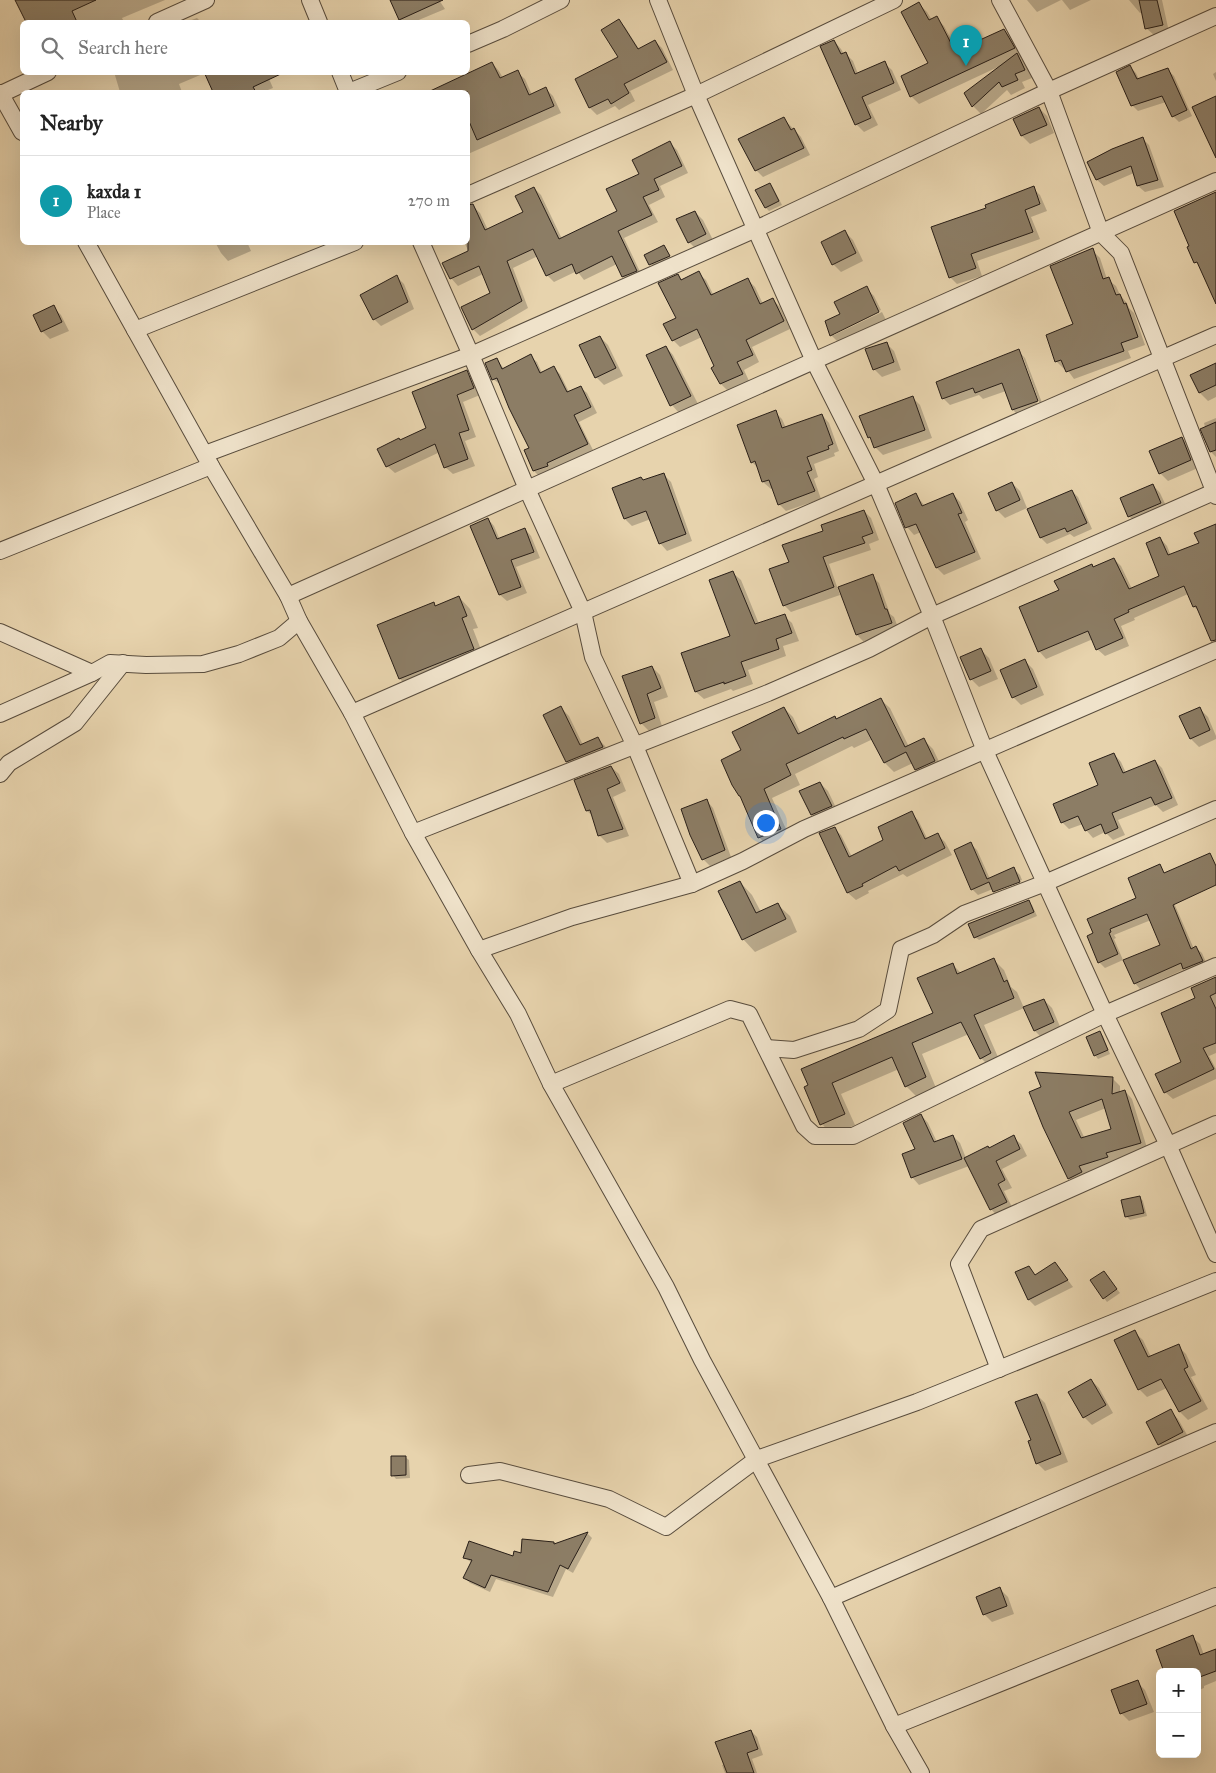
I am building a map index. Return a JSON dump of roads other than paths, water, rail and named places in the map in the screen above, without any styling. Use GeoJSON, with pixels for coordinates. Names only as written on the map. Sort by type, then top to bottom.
{"type":"FeatureCollection","features":[{"type":"Feature","properties":{"kind":"street"},"geometry":{"type":"LineString","coordinates":[[161,20],[206,0]]}},
{"type":"Feature","properties":{"kind":"street"},"geometry":{"type":"LineString","coordinates":[[310,0],[318,20]]}},
{"type":"Feature","properties":{"kind":"street"},"geometry":{"type":"LineString","coordinates":[[470,43],[503,30],[561,0]]}},
{"type":"Feature","properties":{"kind":"street"},"geometry":{"type":"LineString","coordinates":[[658,0],[696,95],[814,361],[876,484],[932,616],[985,751],[1105,1014],[1168,1145],[1216,1254]]}},
{"type":"Feature","properties":{"kind":"street"},"geometry":{"type":"LineString","coordinates":[[470,194],[696,95],[894,0]]}},
{"type":"Feature","properties":{"kind":"street"},"geometry":{"type":"LineString","coordinates":[[413,833],[768,693],[869,649],[932,616],[1215,493],[1121,254],[1101,233],[1049,91],[1000,0]]}},
{"type":"Feature","properties":{"kind":"street"},"geometry":{"type":"LineString","coordinates":[[0,551],[208,460],[471,356],[756,229],[1049,91],[1216,16]]}},
{"type":"Feature","properties":{"kind":"street"},"geometry":{"type":"LineString","coordinates":[[20,129],[0,94],[41,75]]}},
{"type":"Feature","properties":{"kind":"street"},"geometry":{"type":"LineString","coordinates":[[341,75],[347,90]]}},
{"type":"Feature","properties":{"kind":"street"},"geometry":{"type":"LineString","coordinates":[[353,90],[390,75]]}},
{"type":"Feature","properties":{"kind":"street"},"geometry":{"type":"LineString","coordinates":[[288,596],[1216,181]]}},
{"type":"Feature","properties":{"kind":"street"},"geometry":{"type":"LineString","coordinates":[[88,245],[208,460],[288,596],[299,621],[352,713],[413,833],[479,950],[518,1014],[551,1084],[666,1287],[702,1360],[831,1598],[894,1726],[921,1773]]}},
{"type":"Feature","properties":{"kind":"street"},"geometry":{"type":"LineString","coordinates":[[135,330],[348,245]]}},
{"type":"Feature","properties":{"kind":"street"},"geometry":{"type":"LineString","coordinates":[[422,245],[527,489],[583,612],[593,657],[635,746],[692,884]]}},
{"type":"Feature","properties":{"kind":"street"},"geometry":{"type":"LineString","coordinates":[[352,713],[1216,335]]}},
{"type":"Feature","properties":{"kind":"street"},"geometry":{"type":"LineString","coordinates":[[0,714],[92,673],[110,663],[146,665],[203,664],[239,654],[279,638],[299,621]]}},
{"type":"Feature","properties":{"kind":"street"},"geometry":{"type":"LineString","coordinates":[[0,632],[92,673]]}},
{"type":"Feature","properties":{"kind":"street"},"geometry":{"type":"LineString","coordinates":[[479,950],[572,917],[692,884],[743,861],[804,829],[1152,676],[1216,650]]}},
{"type":"Feature","properties":{"kind":"street"},"geometry":{"type":"LineString","coordinates":[[0,774],[10,764],[75,723],[123,663]]}},
{"type":"Feature","properties":{"kind":"street"},"geometry":{"type":"LineString","coordinates":[[766,1048],[794,1050],[859,1029],[888,1010],[901,949],[933,935],[964,914],[1045,883],[1216,810]]}},
{"type":"Feature","properties":{"kind":"street"},"geometry":{"type":"LineString","coordinates":[[551,1084],[730,1009],[749,1014],[804,1126],[815,1136],[853,1136],[1105,1014],[1216,966]]}},
{"type":"Feature","properties":{"kind":"street"},"geometry":{"type":"LineString","coordinates":[[999,1369],[959,1264],[981,1229],[1216,1124]]}},
{"type":"Feature","properties":{"kind":"street"},"geometry":{"type":"LineString","coordinates":[[470,1475],[500,1471],[610,1499],[666,1527],[756,1459],[917,1402],[1216,1281]]}},
{"type":"Feature","properties":{"kind":"street"},"geometry":{"type":"LineString","coordinates":[[831,1598],[1216,1432]]}},
{"type":"Feature","properties":{"kind":"street"},"geometry":{"type":"LineString","coordinates":[[894,1726],[1216,1596]]}},
{"type":"Feature","properties":{"kind":"place","name":"kaxda 1"},"geometry":{"type":"Point","coordinates":[966,66]}}]}
